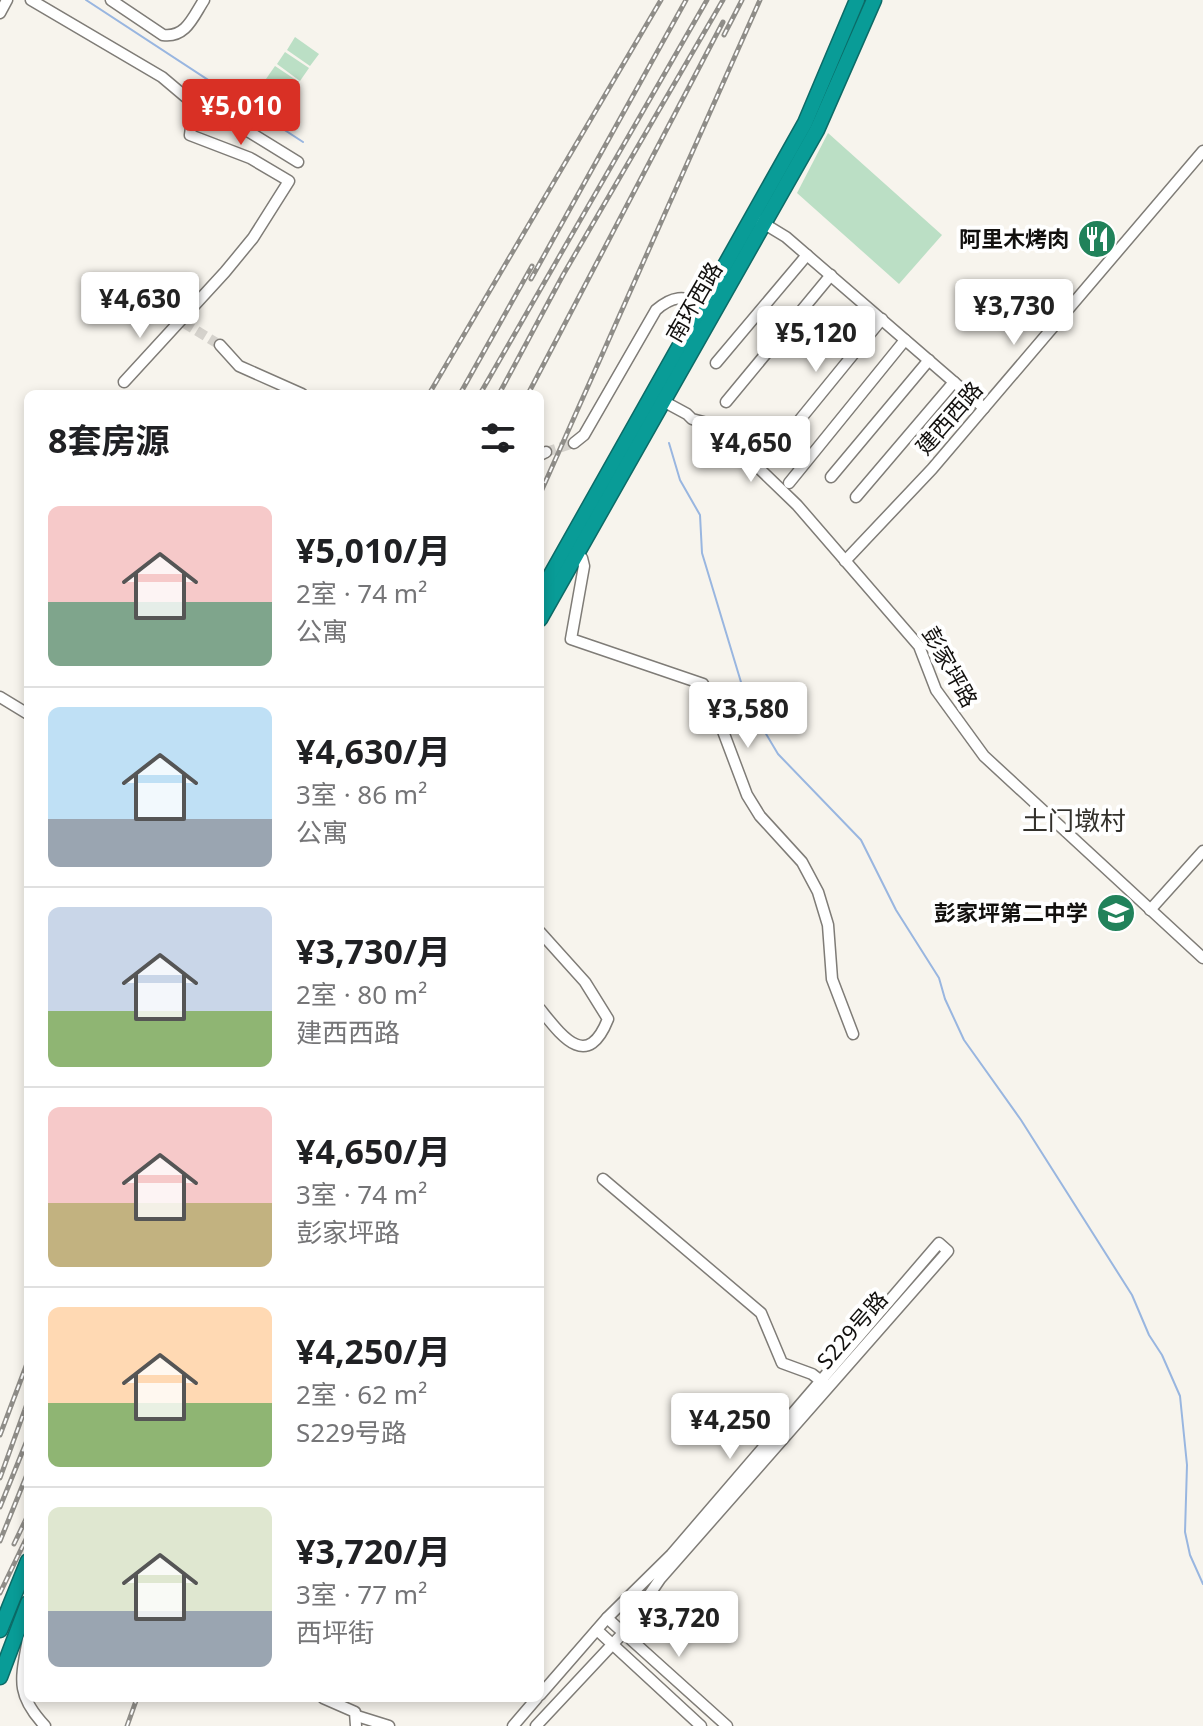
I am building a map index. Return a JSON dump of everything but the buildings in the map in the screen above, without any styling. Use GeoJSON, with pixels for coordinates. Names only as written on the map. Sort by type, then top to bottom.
{"type":"FeatureCollection","features":[{"type":"Feature","properties":{"kind":"highway","name":"南环西路"},"geometry":{"type":"LineString","coordinates":[[544,612],[663,401],[759,220],[805,123],[857,0]]}},
{"type":"Feature","properties":{"kind":"highway","name":"南环西路"},"geometry":{"type":"LineString","coordinates":[[544,587],[703,304],[817,130],[874,0]]}},
{"type":"Feature","properties":{"kind":"highway"},"geometry":{"type":"LineString","coordinates":[[0,1630],[24,1571]]}},
{"type":"Feature","properties":{"kind":"highway"},"geometry":{"type":"LineString","coordinates":[[0,1677],[24,1614]]}},
{"type":"Feature","properties":{"kind":"street"},"geometry":{"type":"LineString","coordinates":[[0,13],[7,0]]}},
{"type":"Feature","properties":{"kind":"street"},"geometry":{"type":"LineString","coordinates":[[31,0],[162,77],[194,104],[207,106],[298,162]]}},
{"type":"Feature","properties":{"kind":"street"},"geometry":{"type":"LineString","coordinates":[[111,0],[169,36],[185,29],[204,0]]}},
{"type":"Feature","properties":{"kind":"street"},"geometry":{"type":"LineString","coordinates":[[124,382],[183,322],[253,238],[289,181],[250,158],[190,135],[194,104]]}},
{"type":"Feature","properties":{"kind":"street","name":"建西西路"},"geometry":{"type":"LineString","coordinates":[[845,561],[932,469],[1203,151]]}},
{"type":"Feature","properties":{"kind":"street"},"geometry":{"type":"LineString","coordinates":[[759,220],[786,237],[984,408]]}},
{"type":"Feature","properties":{"kind":"street"},"geometry":{"type":"LineString","coordinates":[[716,363],[807,255]]}},
{"type":"Feature","properties":{"kind":"street"},"geometry":{"type":"LineString","coordinates":[[726,402],[831,275]]}},
{"type":"Feature","properties":{"kind":"street"},"geometry":{"type":"LineString","coordinates":[[574,443],[584,435],[656,310],[665,303],[686,296],[703,304]]}},
{"type":"Feature","properties":{"kind":"street"},"geometry":{"type":"LineString","coordinates":[[776,449],[882,319]]}},
{"type":"Feature","properties":{"kind":"street"},"geometry":{"type":"LineString","coordinates":[[789,483],[905,340]]}},
{"type":"Feature","properties":{"kind":"street"},"geometry":{"type":"LineString","coordinates":[[220,345],[239,366],[293,390]]}},
{"type":"Feature","properties":{"kind":"street"},"geometry":{"type":"LineString","coordinates":[[831,477],[929,360]]}},
{"type":"Feature","properties":{"kind":"street"},"geometry":{"type":"LineString","coordinates":[[856,497],[954,382]]}},
{"type":"Feature","properties":{"kind":"street","name":"彭家坪路"},"geometry":{"type":"LineString","coordinates":[[663,401],[692,419],[707,423],[797,505],[919,646],[936,690],[984,756],[1203,958]]}},
{"type":"Feature","properties":{"kind":"street"},"geometry":{"type":"LineString","coordinates":[[577,553],[584,566],[571,639],[703,684],[747,795],[760,816],[802,862],[818,892],[828,925],[832,979],[853,1034]]}},
{"type":"Feature","properties":{"kind":"street"},"geometry":{"type":"LineString","coordinates":[[0,697],[24,712]]}},
{"type":"Feature","properties":{"kind":"street"},"geometry":{"type":"LineString","coordinates":[[1150,910],[1203,851]]}},
{"type":"Feature","properties":{"kind":"street"},"geometry":{"type":"LineString","coordinates":[[544,936],[585,982],[608,1019],[598,1038],[576,1046],[564,1039],[544,1014]]}},
{"type":"Feature","properties":{"kind":"street"},"geometry":{"type":"LineString","coordinates":[[603,1179],[761,1313],[782,1363],[812,1374],[826,1384]]}},
{"type":"Feature","properties":{"kind":"street","name":"S229号路"},"geometry":{"type":"LineString","coordinates":[[536,1726],[624,1632],[660,1579],[826,1384],[939,1243],[948,1251],[826,1384],[671,1555],[607,1618],[544,1691]]}},
{"type":"Feature","properties":{"kind":"street"},"geometry":{"type":"LineString","coordinates":[[607,1618],[727,1726]]}},
{"type":"Feature","properties":{"kind":"street"},"geometry":{"type":"LineString","coordinates":[[597,1630],[701,1726]]}},
{"type":"Feature","properties":{"kind":"street"},"geometry":{"type":"LineString","coordinates":[[24,1674],[24,1698]]}},
{"type":"Feature","properties":{"kind":"street"},"geometry":{"type":"LineString","coordinates":[[25,1702],[27,1708],[45,1726]]}},
{"type":"Feature","properties":{"kind":"street"},"geometry":{"type":"LineString","coordinates":[[334,1702],[350,1708],[356,1721],[389,1726]]}},
{"type":"Feature","properties":{"kind":"street","name":"S229号路"},"geometry":{"type":"LineString","coordinates":[[513,1726],[535,1702]]}},
{"type":"Feature","properties":{"kind":"green space"},"geometry":{"type":"Polygon","coordinates":[[[295,37],[319,54],[310,66],[287,50],[295,37]]]}},
{"type":"Feature","properties":{"kind":"green space"},"geometry":{"type":"Polygon","coordinates":[[[285,52],[309,68],[300,81],[277,64],[285,52]]]}},
{"type":"Feature","properties":{"kind":"green space"},"geometry":{"type":"Polygon","coordinates":[[[275,66],[299,82],[290,95],[266,79],[275,66]]]}},
{"type":"Feature","properties":{"kind":"green space"},"geometry":{"type":"Polygon","coordinates":[[[828,133],[942,235],[899,284],[797,193],[828,133]]]}},
{"type":"Feature","properties":{"kind":"waterway"},"geometry":{"type":"LineString","coordinates":[[86,0],[303,142]]}},
{"type":"Feature","properties":{"kind":"waterway"},"geometry":{"type":"LineString","coordinates":[[669,443],[680,480],[700,515],[702,553],[747,702],[778,754],[861,840],[896,910],[939,978],[964,1040],[1021,1120],[1132,1295],[1149,1335],[1162,1355],[1180,1396],[1187,1465],[1185,1532],[1190,1555],[1203,1584]]}},
{"type":"Feature","properties":{"kind":"tunnel"},"geometry":{"type":"LineString","coordinates":[[184,323],[220,345]]}},
{"type":"Feature","properties":{"kind":"tunnel"},"geometry":{"type":"LineString","coordinates":[[546,452],[574,443]]}},
{"type":"Feature","properties":{"kind":"railway"},"geometry":{"type":"LineString","coordinates":[[431,390],[661,0]]}},
{"type":"Feature","properties":{"kind":"railway"},"geometry":{"type":"LineString","coordinates":[[531,279],[686,0]]}},
{"type":"Feature","properties":{"kind":"railway"},"geometry":{"type":"LineString","coordinates":[[482,390],[707,0]]}},
{"type":"Feature","properties":{"kind":"railway"},"geometry":{"type":"LineString","coordinates":[[501,390],[563,275],[723,0]]}},
{"type":"Feature","properties":{"kind":"railway"},"geometry":{"type":"LineString","coordinates":[[724,35],[742,0]]}},
{"type":"Feature","properties":{"kind":"railway"},"geometry":{"type":"LineString","coordinates":[[544,485],[760,0]]}},
{"type":"Feature","properties":{"kind":"railway"},"geometry":{"type":"LineString","coordinates":[[530,390],[723,22]]}},
{"type":"Feature","properties":{"kind":"railway"},"geometry":{"type":"LineString","coordinates":[[462,390],[532,266]]}},
{"type":"Feature","properties":{"kind":"railway"},"geometry":{"type":"LineString","coordinates":[[0,1435],[24,1372]]}},
{"type":"Feature","properties":{"kind":"railway"},"geometry":{"type":"LineString","coordinates":[[0,1478],[24,1412]]}},
{"type":"Feature","properties":{"kind":"railway"},"geometry":{"type":"LineString","coordinates":[[0,1507],[24,1448]]}},
{"type":"Feature","properties":{"kind":"railway"},"geometry":{"type":"LineString","coordinates":[[0,1541],[24,1482]]}},
{"type":"Feature","properties":{"kind":"railway"},"geometry":{"type":"LineString","coordinates":[[14,1544],[24,1523]]}},
{"type":"Feature","properties":{"kind":"railway"},"geometry":{"type":"LineString","coordinates":[[0,1593],[24,1543]]}},
{"type":"Feature","properties":{"kind":"railway"},"geometry":{"type":"LineString","coordinates":[[127,1726],[136,1702]]}},
{"type":"Feature","properties":{"kind":"place","name":"阿里木烤肉"},"geometry":{"type":"Point","coordinates":[1097,239]}},
{"type":"Feature","properties":{"kind":"place","name":"彭家坪第二中学"},"geometry":{"type":"Point","coordinates":[1116,913]}},
{"type":"Feature","properties":{"kind":"district","name":"土门墩村"},"geometry":{"type":"Point","coordinates":[1074,821]}}]}
